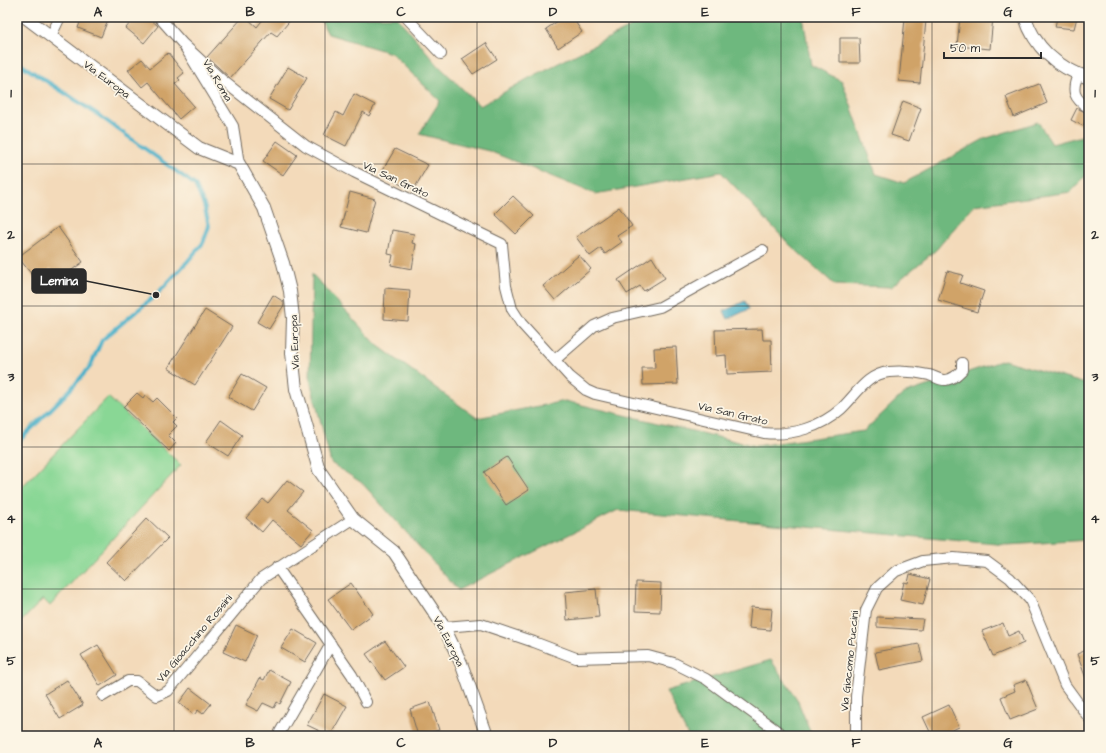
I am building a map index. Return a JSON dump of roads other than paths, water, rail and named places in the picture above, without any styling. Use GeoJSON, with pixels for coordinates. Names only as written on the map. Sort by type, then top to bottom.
{"type":"FeatureCollection","features":[{"type":"Feature","properties":{"kind":"street","name":"Via Europa"},"geometry":{"type":"LineString","coordinates":[[25,17],[199,148],[239,164],[264,208],[288,284],[294,318],[292,353],[296,389],[319,470],[354,519],[394,552],[444,627],[461,663],[487,736]]}},
{"type":"Feature","properties":{"kind":"street"},"geometry":{"type":"LineString","coordinates":[[51,36],[60,17]]}},
{"type":"Feature","properties":{"kind":"street","name":"Via Roma"},"geometry":{"type":"LineString","coordinates":[[159,17],[183,44],[232,126],[239,164]]}},
{"type":"Feature","properties":{"kind":"street"},"geometry":{"type":"LineString","coordinates":[[406,17],[440,54]]}},
{"type":"Feature","properties":{"kind":"street"},"geometry":{"type":"LineString","coordinates":[[1025,17],[1030,31],[1046,54],[1054,61],[1084,76],[1073,85],[1075,95],[1082,104],[1089,108]]}},
{"type":"Feature","properties":{"kind":"street","name":"Via San Grato"},"geometry":{"type":"LineString","coordinates":[[183,44],[222,80],[306,146],[354,172],[502,244],[506,286],[512,309],[521,323],[570,377],[586,390],[595,394],[773,434],[803,430],[820,423],[841,409],[872,377],[887,372],[903,372],[929,375],[945,380],[955,377],[962,370],[962,363]]}},
{"type":"Feature","properties":{"kind":"street"},"geometry":{"type":"LineString","coordinates":[[556,360],[594,326],[612,318],[660,307],[763,250]]}},
{"type":"Feature","properties":{"kind":"street","name":"Via Gioacchino Rossini"},"geometry":{"type":"LineString","coordinates":[[103,696],[128,681],[137,681],[157,696],[168,691],[244,596],[260,579],[354,519]]}},
{"type":"Feature","properties":{"kind":"street","name":"Via Giacomo Puccini"},"geometry":{"type":"LineString","coordinates":[[856,736],[856,696],[866,610],[877,588],[896,571],[923,561],[954,558],[987,562],[1010,578],[1030,600],[1065,685],[1089,718]]}},
{"type":"Feature","properties":{"kind":"street"},"geometry":{"type":"LineString","coordinates":[[277,567],[352,675],[366,702]]}},
{"type":"Feature","properties":{"kind":"street"},"geometry":{"type":"LineString","coordinates":[[444,627],[481,624],[576,658],[648,656],[674,663],[706,679],[784,736]]}},
{"type":"Feature","properties":{"kind":"street"},"geometry":{"type":"LineString","coordinates":[[280,732],[331,644]]}},
{"type":"Feature","properties":{"kind":"water"},"geometry":{"type":"Polygon","coordinates":[[[745,301],[749,309],[728,319],[724,311],[745,301]]]}},
{"type":"Feature","properties":{"kind":"waterway"},"geometry":{"type":"LineString","coordinates":[[17,62],[97,114],[195,185],[204,205],[209,226],[203,243],[187,262],[156,295],[102,340],[90,367],[69,391],[17,443]]}},
{"type":"Feature","properties":{"kind":"place","name":"Lemina"},"geometry":{"type":"Point","coordinates":[156,295]}}]}
